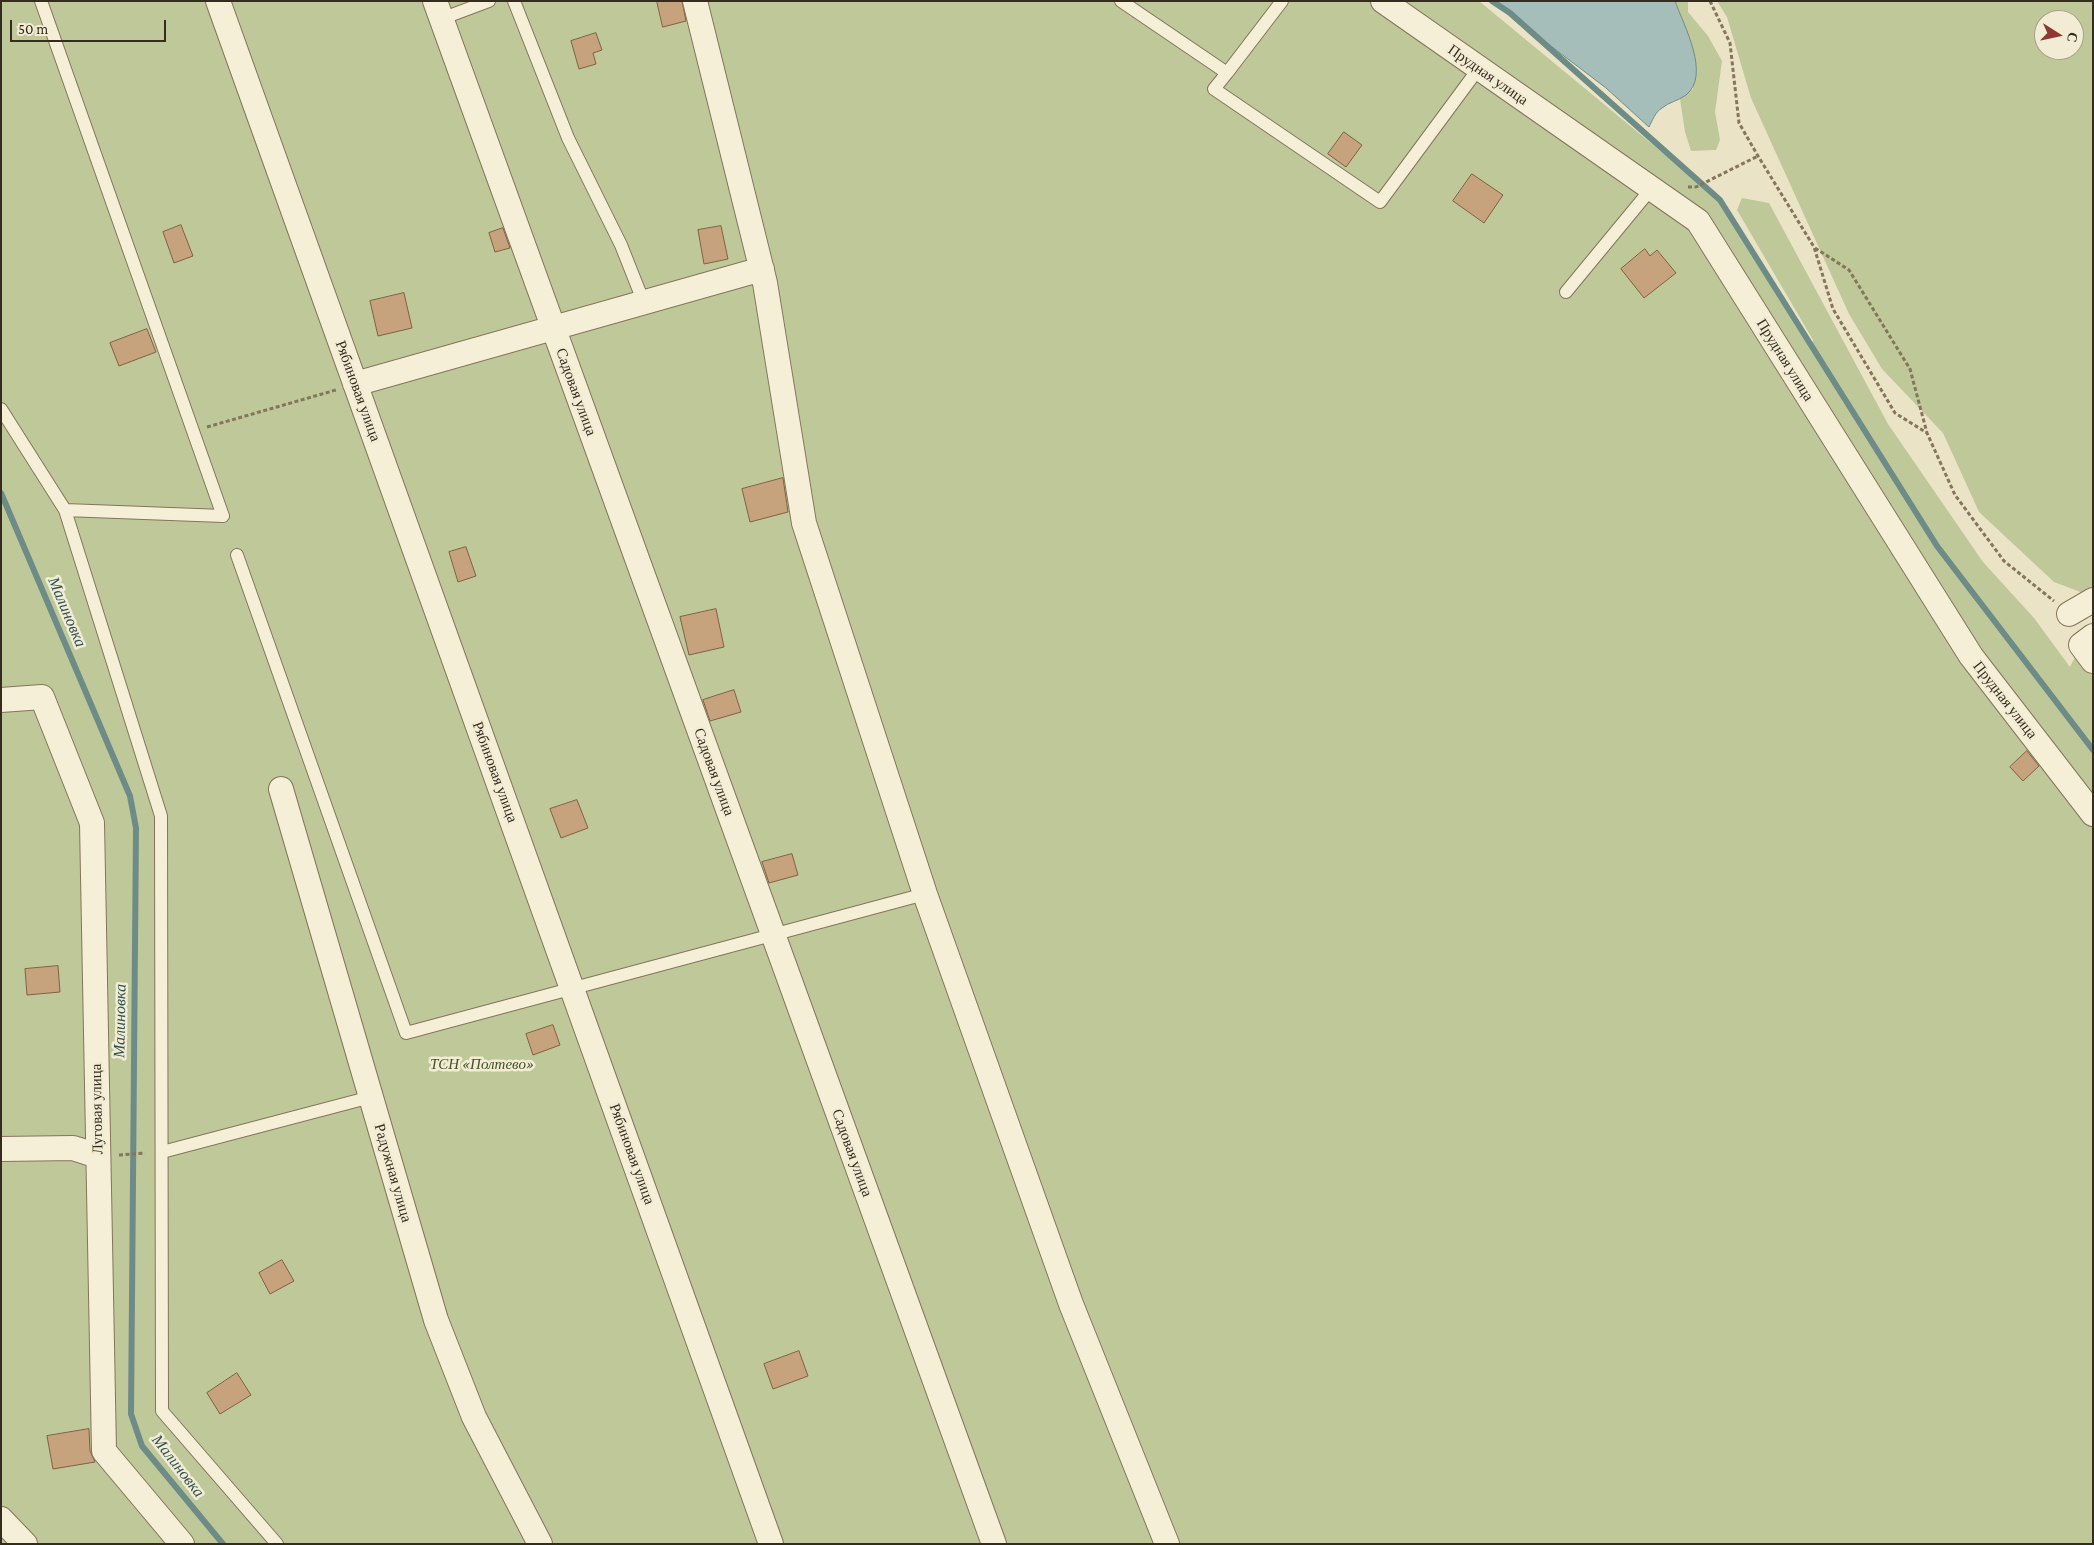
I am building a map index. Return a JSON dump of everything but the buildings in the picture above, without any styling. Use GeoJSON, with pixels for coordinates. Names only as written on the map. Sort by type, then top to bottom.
{"type":"FeatureCollection","features":[{"type":"Feature","properties":{"kind":"street","name":"Рябиновая улица"},"geometry":{"type":"LineString","coordinates":[[218,1],[772,1544]]}},
{"type":"Feature","properties":{"kind":"street"},"geometry":{"type":"LineString","coordinates":[[695,1],[762,269],[804,523],[925,894],[1071,1304],[1167,1544]]}},
{"type":"Feature","properties":{"kind":"street","name":"Прудная улица"},"geometry":{"type":"LineString","coordinates":[[1383,1],[1698,221],[1971,656],[2093,814]]}},
{"type":"Feature","properties":{"kind":"street","name":"Садовая улица"},"geometry":{"type":"LineString","coordinates":[[438,10],[994,1544]]}},
{"type":"Feature","properties":{"kind":"street"},"geometry":{"type":"LineString","coordinates":[[356,384],[762,269]]}},
{"type":"Feature","properties":{"kind":"street"},"geometry":{"type":"LineString","coordinates":[[2069,614],[2093,600]]}},
{"type":"Feature","properties":{"kind":"street","name":"Луговая улица"},"geometry":{"type":"LineString","coordinates":[[1,700],[42,697],[92,823],[104,1451],[182,1544]]}},
{"type":"Feature","properties":{"kind":"street","name":"Радужная улица"},"geometry":{"type":"LineString","coordinates":[[281,790],[436,1320],[474,1417],[540,1544]]}},
{"type":"Feature","properties":{"kind":"street"},"geometry":{"type":"LineString","coordinates":[[1,1149],[73,1148],[98,1156]]}},
{"type":"Feature","properties":{"kind":"street"},"geometry":{"type":"LineString","coordinates":[[1,1519],[25,1544]]}},
{"type":"Feature","properties":{"kind":"lane"},"geometry":{"type":"LineString","coordinates":[[41,1],[223,516],[65,510]]}},
{"type":"Feature","properties":{"kind":"lane"},"geometry":{"type":"LineString","coordinates":[[438,10],[489,1]]}},
{"type":"Feature","properties":{"kind":"lane"},"geometry":{"type":"LineString","coordinates":[[514,1],[568,138],[618,238],[644,303]]}},
{"type":"Feature","properties":{"kind":"lane"},"geometry":{"type":"LineString","coordinates":[[1121,1],[1227,73]]}},
{"type":"Feature","properties":{"kind":"lane"},"geometry":{"type":"LineString","coordinates":[[1282,1],[1214,89],[1380,202],[1479,68]]}},
{"type":"Feature","properties":{"kind":"lane"},"geometry":{"type":"LineString","coordinates":[[1566,292],[1651,188]]}},
{"type":"Feature","properties":{"kind":"lane"},"geometry":{"type":"LineString","coordinates":[[1,409],[65,510],[161,816],[162,1411],[277,1544]]}},
{"type":"Feature","properties":{"kind":"lane"},"geometry":{"type":"LineString","coordinates":[[237,555],[406,1033],[925,894]]}},
{"type":"Feature","properties":{"kind":"lane"},"geometry":{"type":"LineString","coordinates":[[162,1152],[371,1097]]}},
{"type":"Feature","properties":{"kind":"path"},"geometry":{"type":"LineString","coordinates":[[1710,1],[1730,43],[1740,123],[1814,247],[1833,309],[1895,412],[1927,433]]}},
{"type":"Feature","properties":{"kind":"path"},"geometry":{"type":"LineString","coordinates":[[1696,187],[1758,156]]}},
{"type":"Feature","properties":{"kind":"path"},"geometry":{"type":"LineString","coordinates":[[1814,247],[1849,270],[1910,369],[1927,433],[1955,495],[2004,560],[2069,614]]}},
{"type":"Feature","properties":{"kind":"path"},"geometry":{"type":"LineString","coordinates":[[193,431],[356,384]]}},
{"type":"Feature","properties":{"kind":"path"},"geometry":{"type":"LineString","coordinates":[[98,1156],[162,1152]]}},
{"type":"Feature","properties":{"kind":"green space","name":"ТСН «Полтево»"},"geometry":{"type":"Polygon","coordinates":[[[1,1],[1479,1],[1720,200],[1812,348],[1813,340],[1737,210],[1742,198],[1769,203],[1888,424],[1983,562],[2034,618],[2070,667],[2081,645],[2093,636],[2093,1544],[1,1544],[1,1]]]}},
{"type":"Feature","properties":{"kind":"green space"},"geometry":{"type":"Polygon","coordinates":[[[1675,1],[1688,1],[1688,12],[1708,36],[1722,61],[1715,112],[1720,140],[1716,150],[1691,151],[1685,132],[1680,99],[1693,89],[1691,44],[1675,1]]]}},
{"type":"Feature","properties":{"kind":"green space"},"geometry":{"type":"Polygon","coordinates":[[[1717,1],[2093,1],[2093,586],[2083,593],[2054,582],[1979,512],[1943,433],[1882,369],[1849,314],[1751,98],[1727,17],[1717,1]]]}},
{"type":"Feature","properties":{"kind":"water"},"geometry":{"type":"Polygon","coordinates":[[[1492,1],[1675,1],[1689,36],[1696,63],[1696,75],[1693,86],[1686,95],[1660,109],[1649,127],[1606,88],[1492,1]]]}},
{"type":"Feature","properties":{"kind":"waterway"},"geometry":{"type":"LineString","coordinates":[[1492,1],[1510,13],[1720,200],[1937,546],[2093,750]]}},
{"type":"Feature","properties":{"kind":"waterway","name":"Малиновка"},"geometry":{"type":"LineString","coordinates":[[1,493],[130,796],[136,828],[131,1414],[142,1446],[223,1544]]}}]}
